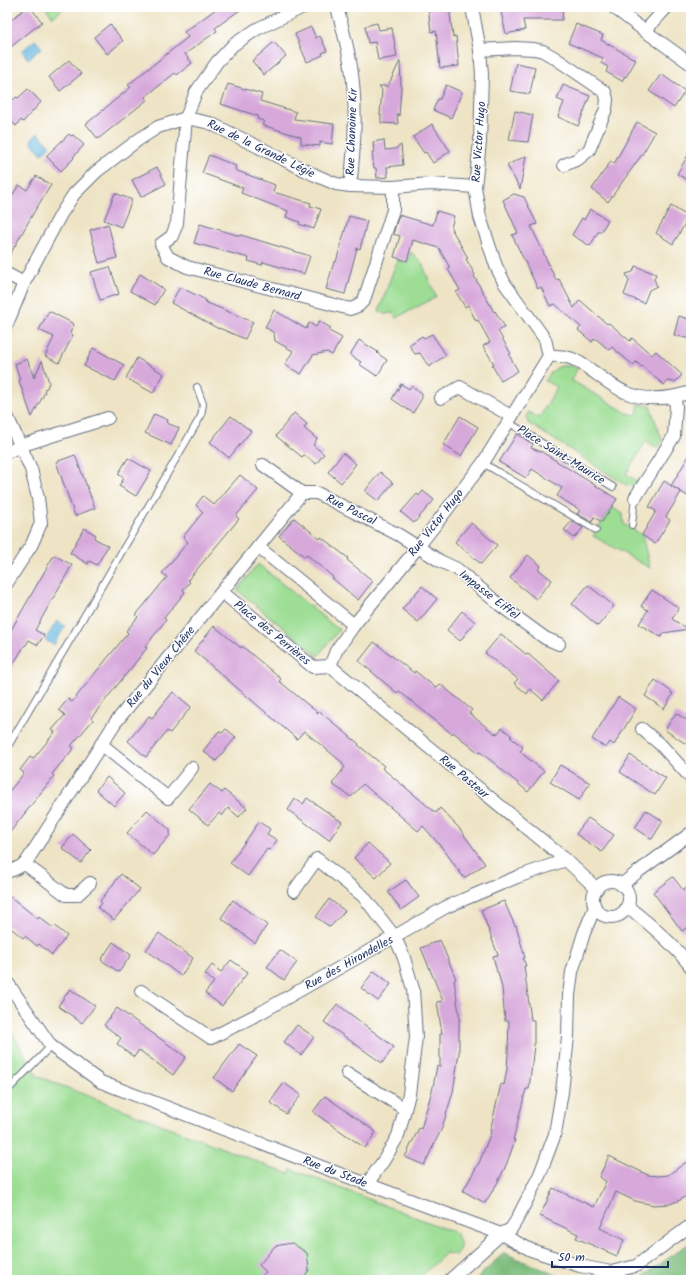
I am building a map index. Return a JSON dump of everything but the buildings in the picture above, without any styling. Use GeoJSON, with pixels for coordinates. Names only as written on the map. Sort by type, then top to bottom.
{"type":"FeatureCollection","features":[{"type":"Feature","properties":{"kind":"street"},"geometry":{"type":"LineString","coordinates":[[186,118],[199,87],[217,62],[233,45],[257,30],[303,7]]}},
{"type":"Feature","properties":{"kind":"street","name":"Rue Chanoine Kir"},"geometry":{"type":"LineString","coordinates":[[337,7],[351,65],[354,86],[354,138],[350,186]]}},
{"type":"Feature","properties":{"kind":"street","name":"Rue Victor Hugo"},"geometry":{"type":"LineString","coordinates":[[354,625],[418,547],[482,463],[549,356],[545,339],[505,284],[496,266],[480,217],[475,187],[482,115],[482,74],[480,50],[472,7]]}},
{"type":"Feature","properties":{"kind":"street"},"geometry":{"type":"LineString","coordinates":[[613,7],[691,64]]}},
{"type":"Feature","properties":{"kind":"street"},"geometry":{"type":"LineString","coordinates":[[645,31],[667,7]]}},
{"type":"Feature","properties":{"kind":"street"},"geometry":{"type":"LineString","coordinates":[[480,50],[515,48],[543,51],[605,92],[607,99],[606,109],[588,150],[578,159],[564,165]]}},
{"type":"Feature","properties":{"kind":"street","name":"Rue de la Grande Légie"},"geometry":{"type":"LineString","coordinates":[[7,324],[24,283],[61,214],[74,194],[96,172],[145,135],[158,127],[186,118],[210,123],[315,176],[336,184],[350,186],[393,187],[432,184],[475,187]]}},
{"type":"Feature","properties":{"kind":"street","name":"Rue Claude Bernard"},"geometry":{"type":"LineString","coordinates":[[186,118],[177,223],[172,236],[161,244],[168,258],[187,267],[350,309],[358,306],[364,300],[393,210],[393,187]]}},
{"type":"Feature","properties":{"kind":"street"},"geometry":{"type":"LineString","coordinates":[[7,274],[24,283]]}},
{"type":"Feature","properties":{"kind":"street"},"geometry":{"type":"LineString","coordinates":[[549,356],[561,355],[574,359],[624,392],[642,398],[652,399],[674,397],[691,392]]}},
{"type":"Feature","properties":{"kind":"street"},"geometry":{"type":"LineString","coordinates":[[441,398],[460,387],[510,419]]}},
{"type":"Feature","properties":{"kind":"street"},"geometry":{"type":"LineString","coordinates":[[635,498],[674,436],[676,406],[674,397]]}},
{"type":"Feature","properties":{"kind":"street"},"geometry":{"type":"LineString","coordinates":[[7,416],[32,476],[38,498],[41,522],[32,544],[7,583]]}},
{"type":"Feature","properties":{"kind":"street"},"geometry":{"type":"LineString","coordinates":[[7,452],[20,446],[108,418]]}},
{"type":"Feature","properties":{"kind":"street"},"geometry":{"type":"LineString","coordinates":[[263,465],[302,493]]}},
{"type":"Feature","properties":{"kind":"street","name":"Rue Pascal"},"geometry":{"type":"LineString","coordinates":[[302,493],[317,492],[399,535],[418,547]]}},
{"type":"Feature","properties":{"kind":"street","name":"Place des Perrières"},"geometry":{"type":"LineString","coordinates":[[302,493],[222,592],[313,666],[330,666]]}},
{"type":"Feature","properties":{"kind":"street"},"geometry":{"type":"LineString","coordinates":[[258,547],[354,625],[336,652],[330,666]]}},
{"type":"Feature","properties":{"kind":"street","name":"Impasse Eiffel"},"geometry":{"type":"LineString","coordinates":[[418,547],[440,561],[457,569],[500,605],[545,638],[559,644]]}},
{"type":"Feature","properties":{"kind":"street","name":"Rue du Vieux Chêne"},"geometry":{"type":"LineString","coordinates":[[25,864],[115,723],[222,592]]}},
{"type":"Feature","properties":{"kind":"street","name":"Rue Pasteur"},"geometry":{"type":"LineString","coordinates":[[330,666],[566,860],[597,889]]}},
{"type":"Feature","properties":{"kind":"street"},"geometry":{"type":"LineString","coordinates":[[642,729],[661,745],[691,778]]}},
{"type":"Feature","properties":{"kind":"street"},"geometry":{"type":"LineString","coordinates":[[101,744],[168,798],[192,768]]}},
{"type":"Feature","properties":{"kind":"street"},"geometry":{"type":"LineString","coordinates":[[621,885],[691,833]]}},
{"type":"Feature","properties":{"kind":"street"},"geometry":{"type":"LineString","coordinates":[[294,891],[316,859],[363,896],[394,937],[404,958],[414,990],[416,1037],[409,1094],[398,1136],[384,1160],[367,1184]]}},
{"type":"Feature","properties":{"kind":"street","name":"Rue des Hirondelles"},"geometry":{"type":"LineString","coordinates":[[141,991],[211,1038],[260,1013],[446,907],[517,877],[566,860]]}},
{"type":"Feature","properties":{"kind":"street"},"geometry":{"type":"LineString","coordinates":[[7,872],[25,864],[66,895],[77,895],[90,883]]}},
{"type":"Feature","properties":{"kind":"street"},"geometry":{"type":"LineString","coordinates":[[611,882],[621,885],[626,889],[628,895],[629,901],[627,906],[619,915],[614,917],[608,917],[598,912],[593,898],[597,889],[601,885],[611,882]]}},
{"type":"Feature","properties":{"kind":"street"},"geometry":{"type":"LineString","coordinates":[[627,906],[648,922],[691,967]]}},
{"type":"Feature","properties":{"kind":"street"},"geometry":{"type":"LineString","coordinates":[[450,1280],[501,1234],[510,1229],[516,1221],[540,1174],[555,1134],[562,1092],[568,1037],[569,995],[572,972],[584,934],[595,907]]}},
{"type":"Feature","properties":{"kind":"street","name":"Rue du Stade"},"geometry":{"type":"LineString","coordinates":[[7,982],[51,1046],[101,1082],[501,1234],[531,1250],[580,1266],[610,1272],[636,1266],[691,1225]]}},
{"type":"Feature","properties":{"kind":"street"},"geometry":{"type":"LineString","coordinates":[[347,1073],[405,1108]]}},
{"type":"Feature","properties":{"kind":"lane"},"geometry":{"type":"LineString","coordinates":[[7,748],[202,416],[203,404],[197,387]]}},
{"type":"Feature","properties":{"kind":"lane","name":"Place Saint-Maurice"},"geometry":{"type":"LineString","coordinates":[[510,419],[613,487]]}},
{"type":"Feature","properties":{"kind":"lane"},"geometry":{"type":"LineString","coordinates":[[482,463],[596,530]]}},
{"type":"Feature","properties":{"kind":"lane"},"geometry":{"type":"LineString","coordinates":[[632,525],[635,498]]}},
{"type":"Feature","properties":{"kind":"lane"},"geometry":{"type":"LineString","coordinates":[[7,1091],[51,1046]]}},
{"type":"Feature","properties":{"kind":"green space"},"geometry":{"type":"Polygon","coordinates":[[[45,7],[62,7],[63,8],[53,17],[45,7]]]}},
{"type":"Feature","properties":{"kind":"green space"},"geometry":{"type":"Polygon","coordinates":[[[411,252],[422,263],[436,297],[396,318],[393,313],[385,314],[379,311],[397,260],[407,263],[411,252]]]}},
{"type":"Feature","properties":{"kind":"green space"},"geometry":{"type":"Polygon","coordinates":[[[561,366],[578,368],[571,380],[627,413],[637,415],[639,404],[650,406],[662,440],[659,449],[646,441],[626,474],[638,482],[633,486],[626,485],[528,423],[526,416],[528,412],[539,418],[557,387],[545,381],[554,370],[561,366]]]}},
{"type":"Feature","properties":{"kind":"green space"},"geometry":{"type":"Polygon","coordinates":[[[612,507],[623,514],[624,524],[642,535],[650,568],[593,536],[612,507]]]}},
{"type":"Feature","properties":{"kind":"green space"},"geometry":{"type":"Polygon","coordinates":[[[258,564],[339,630],[318,656],[237,590],[258,564]]]}},
{"type":"Feature","properties":{"kind":"green space"},"geometry":{"type":"Polygon","coordinates":[[[7,1024],[37,1076],[289,1174],[291,1169],[456,1233],[460,1244],[458,1252],[456,1255],[446,1253],[417,1280],[7,1280],[7,1024]]]}},
{"type":"Feature","properties":{"kind":"green space"},"geometry":{"type":"Polygon","coordinates":[[[691,1242],[691,1280],[638,1280],[691,1242]]]}},
{"type":"Feature","properties":{"kind":"green space"},"geometry":{"type":"Polygon","coordinates":[[[504,1253],[568,1280],[475,1280],[504,1253]]]}},
{"type":"Feature","properties":{"kind":"water"},"geometry":{"type":"Polygon","coordinates":[[[35,40],[42,48],[28,59],[22,51],[35,40]]]}},
{"type":"Feature","properties":{"kind":"water"},"geometry":{"type":"Polygon","coordinates":[[[38,133],[50,146],[42,154],[30,141],[38,133]]]}},
{"type":"Feature","properties":{"kind":"water"},"geometry":{"type":"Polygon","coordinates":[[[57,621],[65,626],[54,645],[45,640],[57,621]]]}}]}
